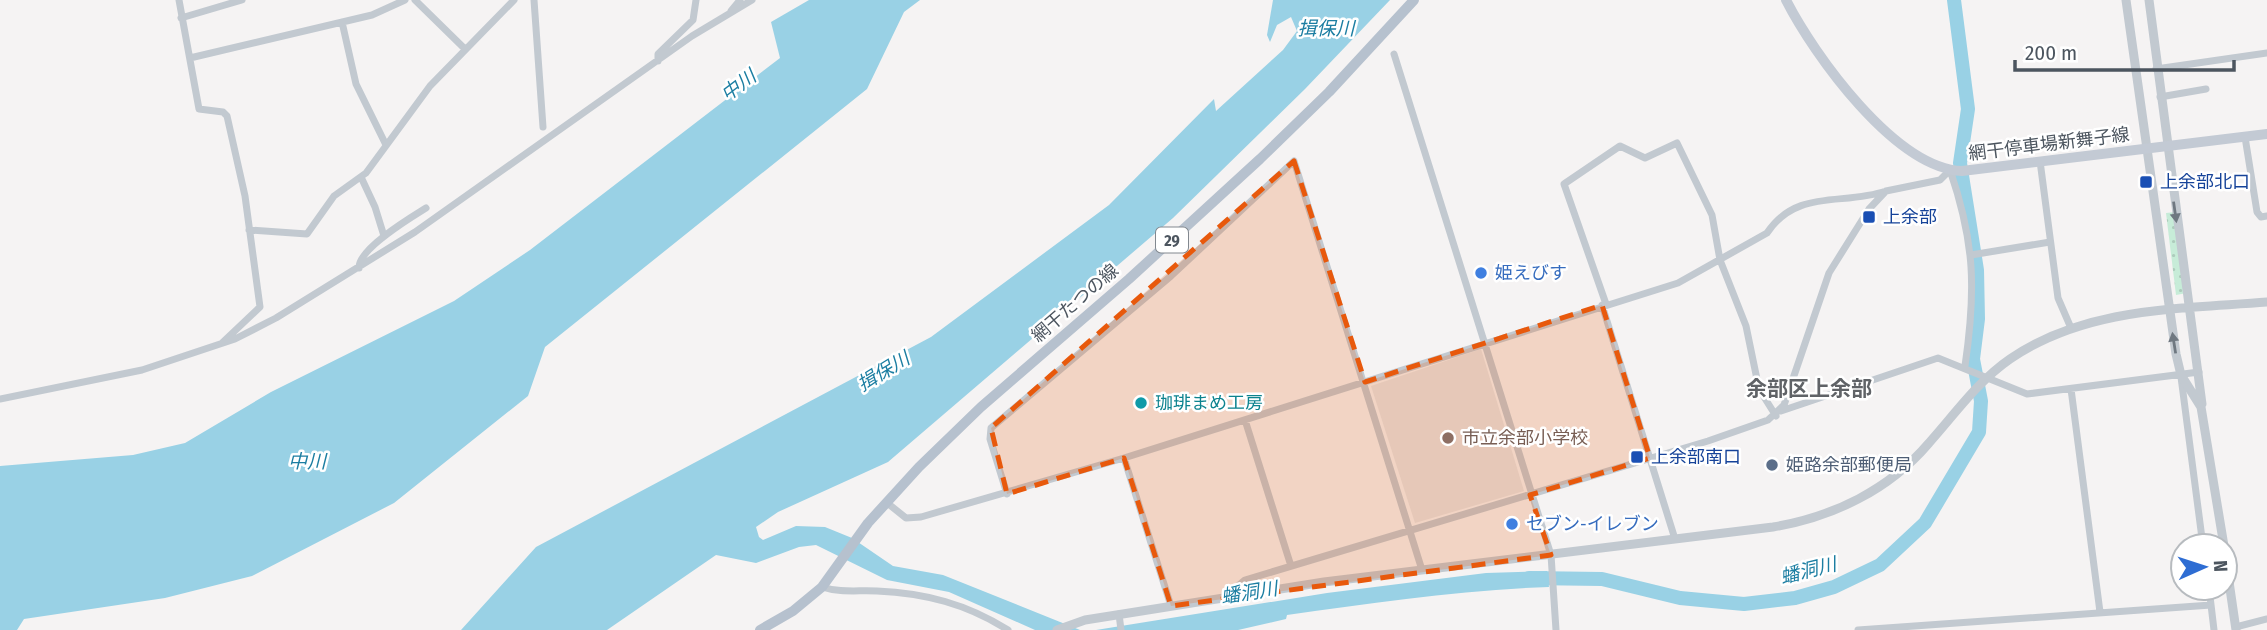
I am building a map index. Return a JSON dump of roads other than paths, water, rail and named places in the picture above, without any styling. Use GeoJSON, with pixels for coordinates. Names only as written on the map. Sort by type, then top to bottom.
{"type":"FeatureCollection","features":[{"type":"Feature","properties":{"kind":"main road","name":"網干たつの線"},"geometry":{"type":"LineString","coordinates":[[760,630],[793,611],[822,587],[886,502],[981,407],[1129,279],[1260,159],[1329,92],[1414,0]]}},
{"type":"Feature","properties":{"kind":"main road","name":"網干停車場新舞子線"},"geometry":{"type":"LineString","coordinates":[[1786,0],[1804,34],[1854,102],[1877,124],[1910,148],[1956,170],[2267,134]]}},
{"type":"Feature","properties":{"kind":"street"},"geometry":{"type":"LineString","coordinates":[[178,0],[199,110],[223,112],[227,116],[245,196],[248,230],[256,264],[260,307],[222,344]]}},
{"type":"Feature","properties":{"kind":"street"},"geometry":{"type":"LineString","coordinates":[[181,18],[242,0]]}},
{"type":"Feature","properties":{"kind":"street"},"geometry":{"type":"LineString","coordinates":[[190,58],[372,15],[405,0]]}},
{"type":"Feature","properties":{"kind":"street"},"geometry":{"type":"LineString","coordinates":[[415,0],[465,49]]}},
{"type":"Feature","properties":{"kind":"street"},"geometry":{"type":"LineString","coordinates":[[248,230],[307,234],[334,196],[361,177],[430,86],[514,0]]}},
{"type":"Feature","properties":{"kind":"street"},"geometry":{"type":"LineString","coordinates":[[534,0],[544,127]]}},
{"type":"Feature","properties":{"kind":"street"},"geometry":{"type":"LineString","coordinates":[[658,61],[659,54],[693,20],[696,0]]}},
{"type":"Feature","properties":{"kind":"street"},"geometry":{"type":"LineString","coordinates":[[731,12],[740,0]]}},
{"type":"Feature","properties":{"kind":"street"},"geometry":{"type":"LineString","coordinates":[[0,400],[142,370],[222,344],[276,318],[359,268],[658,61],[752,0]]}},
{"type":"Feature","properties":{"kind":"street"},"geometry":{"type":"LineString","coordinates":[[2126,0],[2201,532]]}},
{"type":"Feature","properties":{"kind":"street"},"geometry":{"type":"LineString","coordinates":[[2149,0],[2204,427]]}},
{"type":"Feature","properties":{"kind":"street"},"geometry":{"type":"LineString","coordinates":[[342,22],[356,84],[386,145]]}},
{"type":"Feature","properties":{"kind":"street"},"geometry":{"type":"LineString","coordinates":[[2156,69],[2267,53]]}},
{"type":"Feature","properties":{"kind":"street"},"geometry":{"type":"LineString","coordinates":[[1394,54],[1550,555],[1555,591],[1556,630]]}},
{"type":"Feature","properties":{"kind":"street"},"geometry":{"type":"LineString","coordinates":[[2160,97],[2206,89]]}},
{"type":"Feature","properties":{"kind":"street"},"geometry":{"type":"LineString","coordinates":[[2245,137],[2258,212],[2267,216]]}},
{"type":"Feature","properties":{"kind":"street"},"geometry":{"type":"LineString","coordinates":[[1675,540],[1604,305],[1564,184],[1620,146],[1645,158],[1678,143],[1713,215],[1720,260],[1746,326],[1759,389],[1778,414]]}},
{"type":"Feature","properties":{"kind":"street"},"geometry":{"type":"LineString","coordinates":[[1007,494],[990,439],[991,428],[1171,276],[1294,161],[1422,570]]}},
{"type":"Feature","properties":{"kind":"street"},"geometry":{"type":"LineString","coordinates":[[2040,161],[2059,298],[2071,327]]}},
{"type":"Feature","properties":{"kind":"street"},"geometry":{"type":"LineString","coordinates":[[886,502],[906,517],[921,517],[1124,458],[1678,283],[1767,233],[1776,220],[1805,202],[1836,197],[1865,198],[1940,180],[1956,170],[1971,255],[1973,311],[1965,366]]}},
{"type":"Feature","properties":{"kind":"street"},"geometry":{"type":"LineString","coordinates":[[361,177],[375,207],[384,236]]}},
{"type":"Feature","properties":{"kind":"street"},"geometry":{"type":"LineString","coordinates":[[1778,414],[1830,270],[1869,209],[1886,191]]}},
{"type":"Feature","properties":{"kind":"street"},"geometry":{"type":"LineString","coordinates":[[359,268],[360,260],[384,236],[426,208]]}},
{"type":"Feature","properties":{"kind":"street"},"geometry":{"type":"LineString","coordinates":[[1971,255],[2050,242]]}},
{"type":"Feature","properties":{"kind":"street"},"geometry":{"type":"LineString","coordinates":[[1057,630],[1077,621],[1237,596],[1799,523],[1856,500],[1916,458],[1991,379],[2023,351],[2071,327],[2113,316],[2267,302]]}},
{"type":"Feature","properties":{"kind":"street"},"geometry":{"type":"LineString","coordinates":[[1237,596],[1241,583],[1291,566],[1760,424],[1778,414],[1938,358],[1965,366],[2027,394],[2199,372]]}},
{"type":"Feature","properties":{"kind":"street"},"geometry":{"type":"LineString","coordinates":[[2181,375],[2201,407],[2222,532]]}},
{"type":"Feature","properties":{"kind":"street"},"geometry":{"type":"LineString","coordinates":[[2071,389],[2099,612]]}},
{"type":"Feature","properties":{"kind":"street"},"geometry":{"type":"LineString","coordinates":[[1245,420],[1291,566]]}},
{"type":"Feature","properties":{"kind":"street"},"geometry":{"type":"LineString","coordinates":[[1124,458],[1171,606]]}},
{"type":"Feature","properties":{"kind":"street"},"geometry":{"type":"LineString","coordinates":[[822,587],[839,591],[898,592],[939,598],[1008,630]]}},
{"type":"Feature","properties":{"kind":"street"},"geometry":{"type":"LineString","coordinates":[[2211,602],[2214,630]]}},
{"type":"Feature","properties":{"kind":"street"},"geometry":{"type":"LineString","coordinates":[[2232,602],[2236,628],[2267,620]]}},
{"type":"Feature","properties":{"kind":"street"},"geometry":{"type":"LineString","coordinates":[[1858,630],[2211,605]]}},
{"type":"Feature","properties":{"kind":"street"},"geometry":{"type":"LineString","coordinates":[[1119,614],[1121,630]]}},
{"type":"Feature","properties":{"kind":"water","name":"中川"},"geometry":{"type":"Polygon","coordinates":[[[809,0],[920,0],[904,12],[867,89],[545,347],[528,396],[394,503],[252,576],[165,598],[24,619],[17,630],[0,630],[0,466],[133,455],[185,443],[271,392],[454,301],[530,250],[780,58],[771,22],[809,0]]]}},
{"type":"Feature","properties":{"kind":"water","name":"揖保川"},"geometry":{"type":"Polygon","coordinates":[[[1273,0],[1390,0],[1305,89],[1173,218],[888,462],[778,512],[756,527],[763,540],[796,526],[825,527],[852,538],[893,566],[943,575],[1080,630],[1035,630],[949,592],[887,580],[816,545],[799,547],[756,563],[716,555],[607,630],[461,630],[536,547],[931,337],[1109,205],[1214,99],[1216,111],[1283,50],[1297,31],[1291,17],[1277,25],[1270,42],[1267,35],[1273,0]]]}},
{"type":"Feature","properties":{"kind":"water"},"geometry":{"type":"Polygon","coordinates":[[[1547,571],[1549,587],[1450,594],[1320,610],[1287,615],[1286,619],[1238,630],[1096,630],[1327,593],[1486,573],[1547,571]]]}},
{"type":"Feature","properties":{"kind":"waterway","name":"蟠洞川"},"geometry":{"type":"LineString","coordinates":[[1529,578],[1602,579],[1680,598],[1744,604],[1795,598],[1834,587],[1880,565],[1925,523],[1979,432],[1981,401],[1973,359],[1978,319],[1977,270],[1960,163],[1968,109],[1954,0]]}},
{"type":"Feature","properties":{"kind":"place","name":"上余部北口"},"geometry":{"type":"Point","coordinates":[2146,182]}},
{"type":"Feature","properties":{"kind":"place","name":"上余部"},"geometry":{"type":"Point","coordinates":[1869,217]}},
{"type":"Feature","properties":{"kind":"place","name":"姫えびす"},"geometry":{"type":"Point","coordinates":[1481,273]}},
{"type":"Feature","properties":{"kind":"place","name":"珈琲まめ工房"},"geometry":{"type":"Point","coordinates":[1141,403]}},
{"type":"Feature","properties":{"kind":"place","name":"市立余部小学校"},"geometry":{"type":"Point","coordinates":[1448,438]}},
{"type":"Feature","properties":{"kind":"place","name":"上余部南口"},"geometry":{"type":"Point","coordinates":[1637,457]}},
{"type":"Feature","properties":{"kind":"place","name":"姫路余部郵便局"},"geometry":{"type":"Point","coordinates":[1772,465]}},
{"type":"Feature","properties":{"kind":"place","name":"セブン-イレブン"},"geometry":{"type":"Point","coordinates":[1512,524]}},
{"type":"Feature","properties":{"kind":"district","name":"余部区上余部"},"geometry":{"type":"Point","coordinates":[1809,389]}}]}
